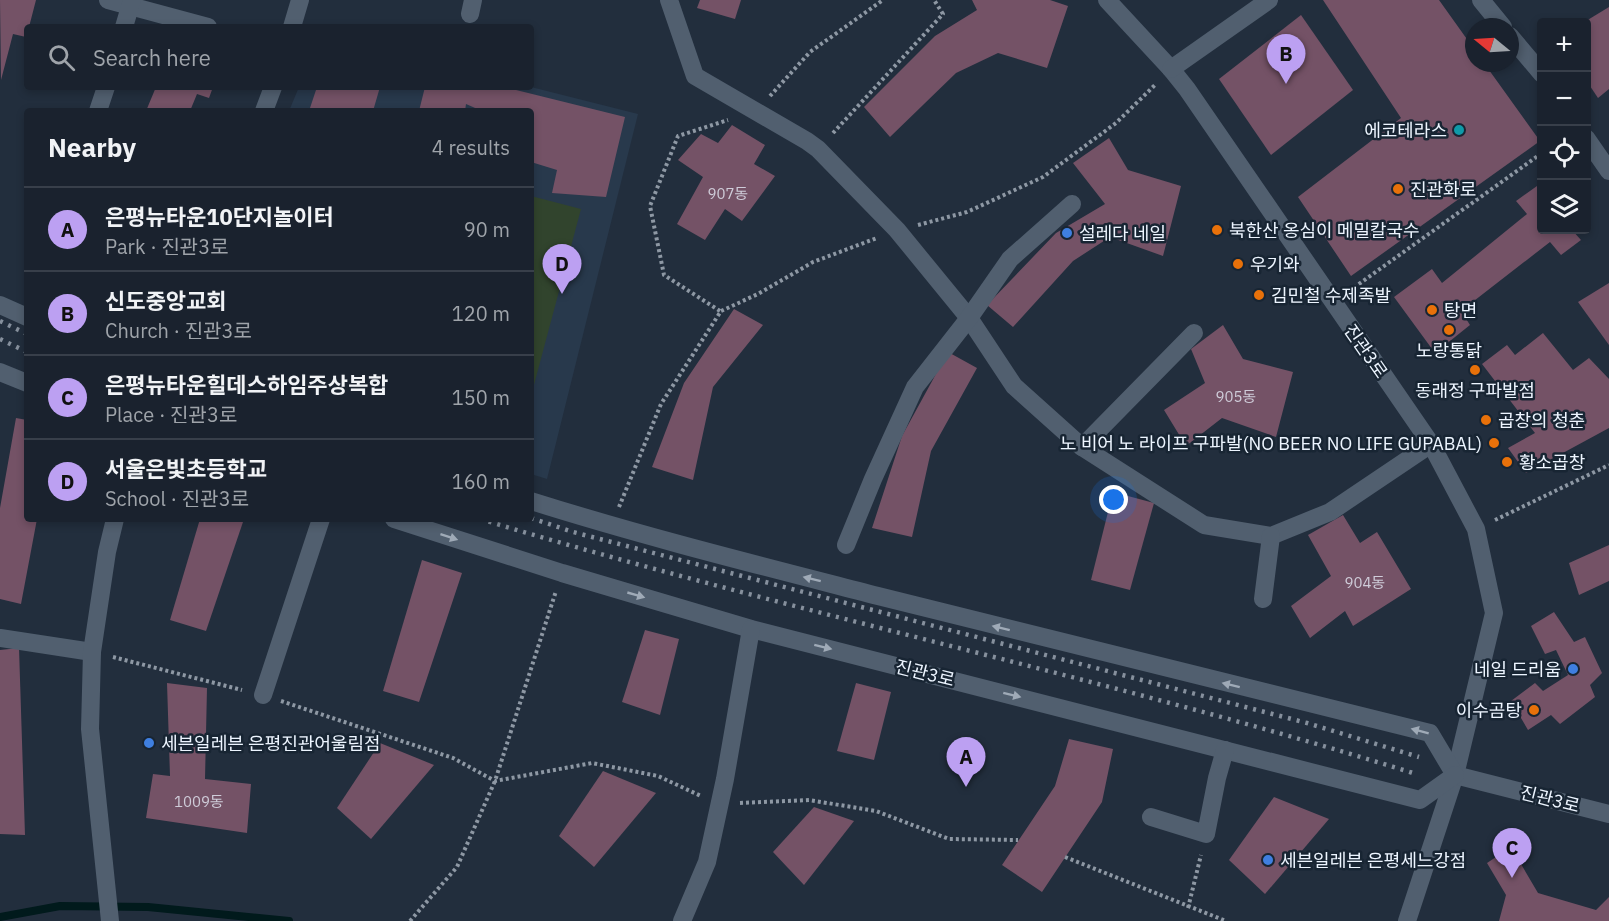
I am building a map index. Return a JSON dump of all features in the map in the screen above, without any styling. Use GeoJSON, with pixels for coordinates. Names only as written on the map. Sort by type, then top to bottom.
{"type":"FeatureCollection","features":[{"type":"Feature","properties":{"kind":"street"},"geometry":{"type":"LineString","coordinates":[[108,0],[131,3],[198,24]]}},
{"type":"Feature","properties":{"kind":"street"},"geometry":{"type":"LineString","coordinates":[[293,24],[300,0]]}},
{"type":"Feature","properties":{"kind":"street"},"geometry":{"type":"LineString","coordinates":[[669,0],[695,76],[818,149],[897,230],[969,318],[1014,386],[1082,447],[1204,525],[1271,536],[1330,512],[1431,444]]}},
{"type":"Feature","properties":{"kind":"street","name":"진관3로"},"geometry":{"type":"LineString","coordinates":[[1107,0],[1171,69],[1193,98],[1431,444],[1476,529],[1494,613],[1455,775],[1407,921]]}},
{"type":"Feature","properties":{"kind":"street"},"geometry":{"type":"LineString","coordinates":[[1171,69],[1269,0]]}},
{"type":"Feature","properties":{"kind":"street"},"geometry":{"type":"LineString","coordinates":[[1481,0],[1496,18]]}},
{"type":"Feature","properties":{"kind":"street"},"geometry":{"type":"LineString","coordinates":[[125,24],[131,3]]}},
{"type":"Feature","properties":{"kind":"street"},"geometry":{"type":"LineString","coordinates":[[1519,47],[1540,72]]}},
{"type":"Feature","properties":{"kind":"street"},"geometry":{"type":"LineString","coordinates":[[99,108],[105,90]]}},
{"type":"Feature","properties":{"kind":"street"},"geometry":{"type":"LineString","coordinates":[[265,108],[272,90]]}},
{"type":"Feature","properties":{"kind":"street"},"geometry":{"type":"LineString","coordinates":[[1591,144],[1609,171]]}},
{"type":"Feature","properties":{"kind":"street"},"geometry":{"type":"LineString","coordinates":[[846,545],[915,387],[969,318],[1010,259],[1072,204]]}},
{"type":"Feature","properties":{"kind":"street"},"geometry":{"type":"LineString","coordinates":[[0,304],[24,316]]}},
{"type":"Feature","properties":{"kind":"street"},"geometry":{"type":"LineString","coordinates":[[1082,447],[1194,333]]}},
{"type":"Feature","properties":{"kind":"street"},"geometry":{"type":"LineString","coordinates":[[0,372],[24,383]]}},
{"type":"Feature","properties":{"kind":"street"},"geometry":{"type":"LineString","coordinates":[[534,502],[591,520],[777,570],[1044,639],[1430,734],[1455,775]]}},
{"type":"Feature","properties":{"kind":"street"},"geometry":{"type":"LineString","coordinates":[[110,921],[90,729],[92,652],[107,552],[114,522]]}},
{"type":"Feature","properties":{"kind":"street"},"geometry":{"type":"LineString","coordinates":[[263,695],[320,522]]}},
{"type":"Feature","properties":{"kind":"street","name":"진관3로"},"geometry":{"type":"LineString","coordinates":[[403,522],[562,573],[751,629],[1420,800],[1455,775],[1609,814]]}},
{"type":"Feature","properties":{"kind":"street"},"geometry":{"type":"LineString","coordinates":[[1263,598],[1271,536]]}},
{"type":"Feature","properties":{"kind":"street"},"geometry":{"type":"LineString","coordinates":[[682,921],[707,862],[751,629]]}},
{"type":"Feature","properties":{"kind":"street"},"geometry":{"type":"LineString","coordinates":[[0,638],[92,652]]}},
{"type":"Feature","properties":{"kind":"street"},"geometry":{"type":"LineString","coordinates":[[1151,817],[1206,834],[1225,750]]}},
{"type":"Feature","properties":{"kind":"path"},"geometry":{"type":"LineString","coordinates":[[721,311],[664,275],[650,206],[678,136],[755,111],[810,52],[883,0]]}},
{"type":"Feature","properties":{"kind":"path"},"geometry":{"type":"LineString","coordinates":[[818,149],[944,14],[934,0]]}},
{"type":"Feature","properties":{"kind":"path"},"geometry":{"type":"LineString","coordinates":[[617,510],[661,404],[721,311],[758,294],[813,262],[897,230],[967,212],[1043,177],[1116,123],[1158,83]]}},
{"type":"Feature","properties":{"kind":"path"},"geometry":{"type":"LineString","coordinates":[[1348,291],[1537,157]]}},
{"type":"Feature","properties":{"kind":"path"},"geometry":{"type":"LineString","coordinates":[[1495,520],[1609,465]]}},
{"type":"Feature","properties":{"kind":"path"},"geometry":{"type":"LineString","coordinates":[[412,919],[457,867],[495,781],[557,588]]}},
{"type":"Feature","properties":{"kind":"path"},"geometry":{"type":"LineString","coordinates":[[92,652],[263,695],[453,758],[495,781],[592,763],[658,776],[719,804],[809,800],[876,811],[949,839],[1018,840]]}},
{"type":"Feature","properties":{"kind":"path"},"geometry":{"type":"LineString","coordinates":[[1188,908],[1206,834]]}},
{"type":"Feature","properties":{"kind":"path"},"geometry":{"type":"LineString","coordinates":[[1065,857],[1188,908],[1226,921]]}},
{"type":"Feature","properties":{"kind":"shaded area"},"geometry":{"type":"Polygon","coordinates":[[[534,88],[638,114],[547,479],[534,475],[534,108],[290,108],[298,90],[534,90],[534,88]]]}},
{"type":"Feature","properties":{"kind":"green space"},"geometry":{"type":"Polygon","coordinates":[[[534,197],[581,209],[534,385],[534,197]]]}},
{"type":"Feature","properties":{"kind":"building"},"geometry":{"type":"Polygon","coordinates":[[[0,0],[36,0],[30,24],[24,24],[24,37],[13,34],[1,80],[0,0]]]}},
{"type":"Feature","properties":{"kind":"building"},"geometry":{"type":"Polygon","coordinates":[[[700,0],[741,0],[735,19],[697,8],[700,0]]]}},
{"type":"Feature","properties":{"kind":"building"},"geometry":{"type":"Polygon","coordinates":[[[972,0],[1050,0],[1068,6],[1047,68],[998,53],[956,73],[890,137],[864,107],[935,36],[977,10],[972,0]]]}},
{"type":"Feature","properties":{"kind":"building","name":"에코테라스"},"geometry":{"type":"Polygon","coordinates":[[[1323,0],[1439,0],[1465,36],[1465,72],[1490,72],[1537,137],[1537,143],[1351,276],[1298,197],[1401,118],[1323,0]]]}},
{"type":"Feature","properties":{"kind":"building"},"geometry":{"type":"Polygon","coordinates":[[[1609,7],[1609,89],[1598,98],[1591,88],[1591,18],[1609,7]]]}},
{"type":"Feature","properties":{"kind":"building"},"geometry":{"type":"Polygon","coordinates":[[[1301,15],[1353,90],[1271,155],[1219,79],[1301,15]]]}},
{"type":"Feature","properties":{"kind":"building"},"geometry":{"type":"Polygon","coordinates":[[[155,90],[212,90],[209,98],[197,94],[191,108],[147,108],[155,90]]]}},
{"type":"Feature","properties":{"kind":"building"},"geometry":{"type":"Polygon","coordinates":[[[316,90],[379,90],[374,108],[310,108],[316,90]]]}},
{"type":"Feature","properties":{"kind":"building"},"geometry":{"type":"Polygon","coordinates":[[[424,90],[516,90],[625,117],[606,197],[552,193],[557,170],[534,163],[534,108],[475,108],[466,104],[465,108],[420,108],[424,90]]]}},
{"type":"Feature","properties":{"kind":"building"},"geometry":{"type":"Polygon","coordinates":[[[732,125],[765,145],[754,164],[775,176],[742,221],[725,209],[705,240],[677,224],[703,177],[678,160],[701,134],[718,143],[732,125]]]}},
{"type":"Feature","properties":{"kind":"building"},"geometry":{"type":"Polygon","coordinates":[[[1109,138],[1128,170],[1181,186],[1163,256],[1110,237],[1073,261],[1013,327],[987,305],[1056,233],[1105,204],[1073,163],[1109,138]]]}},
{"type":"Feature","properties":{"kind":"building"},"geometry":{"type":"Polygon","coordinates":[[[1537,186],[1537,234],[1576,234],[1581,240],[1561,255],[1550,242],[1461,311],[1470,325],[1435,353],[1394,297],[1432,269],[1442,283],[1527,214],[1516,201],[1537,186]]]}},
{"type":"Feature","properties":{"kind":"building"},"geometry":{"type":"Polygon","coordinates":[[[1609,283],[1609,345],[1578,302],[1609,283]]]}},
{"type":"Feature","properties":{"kind":"building"},"geometry":{"type":"Polygon","coordinates":[[[734,309],[763,325],[713,387],[693,480],[652,467],[684,383],[734,309]]]}},
{"type":"Feature","properties":{"kind":"building"},"geometry":{"type":"Polygon","coordinates":[[[1223,325],[1243,359],[1293,372],[1276,437],[1222,418],[1186,446],[1164,410],[1205,383],[1191,349],[1223,325]]]}},
{"type":"Feature","properties":{"kind":"building"},"geometry":{"type":"Polygon","coordinates":[[[1543,333],[1573,370],[1589,358],[1609,379],[1609,428],[1526,473],[1508,448],[1535,433],[1482,364],[1507,345],[1515,355],[1543,333]]]}},
{"type":"Feature","properties":{"kind":"building"},"geometry":{"type":"Polygon","coordinates":[[[948,352],[977,368],[931,451],[912,537],[872,528],[902,436],[948,352]]]}},
{"type":"Feature","properties":{"kind":"building"},"geometry":{"type":"Polygon","coordinates":[[[16,418],[24,419],[24,522],[36,522],[21,604],[0,599],[0,508],[16,418]]]}},
{"type":"Feature","properties":{"kind":"building"},"geometry":{"type":"Polygon","coordinates":[[[1113,492],[1154,503],[1130,590],[1091,580],[1113,492]]]}},
{"type":"Feature","properties":{"kind":"building"},"geometry":{"type":"Polygon","coordinates":[[[1343,515],[1360,543],[1377,532],[1411,589],[1353,626],[1345,611],[1310,638],[1291,606],[1331,576],[1308,535],[1343,515]]]}},
{"type":"Feature","properties":{"kind":"building"},"geometry":{"type":"Polygon","coordinates":[[[199,522],[243,522],[206,631],[170,620],[199,522]]]}},
{"type":"Feature","properties":{"kind":"building"},"geometry":{"type":"Polygon","coordinates":[[[1609,545],[1609,581],[1579,595],[1569,563],[1609,545]]]}},
{"type":"Feature","properties":{"kind":"building"},"geometry":{"type":"Polygon","coordinates":[[[422,560],[462,573],[419,702],[383,691],[422,560]]]}},
{"type":"Feature","properties":{"kind":"building"},"geometry":{"type":"Polygon","coordinates":[[[1554,612],[1574,642],[1585,637],[1602,673],[1590,685],[1595,697],[1560,724],[1551,715],[1528,730],[1511,701],[1535,683],[1543,691],[1568,675],[1556,650],[1545,654],[1531,626],[1554,612]]]}},
{"type":"Feature","properties":{"kind":"building"},"geometry":{"type":"Polygon","coordinates":[[[645,630],[679,639],[660,715],[622,702],[645,630]]]}},
{"type":"Feature","properties":{"kind":"building"},"geometry":{"type":"Polygon","coordinates":[[[19,648],[25,835],[0,834],[0,650],[19,648]]]}},
{"type":"Feature","properties":{"kind":"building"},"geometry":{"type":"Polygon","coordinates":[[[167,683],[207,688],[205,779],[251,784],[247,833],[146,818],[153,774],[170,776],[167,683]]]}},
{"type":"Feature","properties":{"kind":"building"},"geometry":{"type":"Polygon","coordinates":[[[856,683],[891,692],[874,760],[837,751],[856,683]]]}},
{"type":"Feature","properties":{"kind":"building"},"geometry":{"type":"Polygon","coordinates":[[[1069,739],[1113,749],[1102,802],[1042,892],[1002,865],[1055,786],[1069,739]]]}},
{"type":"Feature","properties":{"kind":"building"},"geometry":{"type":"Polygon","coordinates":[[[380,743],[434,765],[371,839],[337,808],[380,743]]]}},
{"type":"Feature","properties":{"kind":"building"},"geometry":{"type":"Polygon","coordinates":[[[603,771],[656,793],[594,867],[559,836],[603,771]]]}},
{"type":"Feature","properties":{"kind":"building"},"geometry":{"type":"Polygon","coordinates":[[[1274,797],[1329,819],[1265,894],[1229,860],[1274,797]]]}},
{"type":"Feature","properties":{"kind":"building"},"geometry":{"type":"Polygon","coordinates":[[[814,807],[854,821],[804,885],[773,852],[814,807]]]}},
{"type":"Feature","properties":{"kind":"building"},"geometry":{"type":"Polygon","coordinates":[[[1511,847],[1538,893],[1596,910],[1609,897],[1609,921],[1499,921],[1506,895],[1487,863],[1511,847]]]}},
{"type":"Feature","properties":{"kind":"waterway"},"geometry":{"type":"LineString","coordinates":[[0,917],[60,906],[148,907],[289,921]]}},
{"type":"Feature","properties":{"kind":"railway"},"geometry":{"type":"LineString","coordinates":[[0,321],[24,333]]}},
{"type":"Feature","properties":{"kind":"railway"},"geometry":{"type":"LineString","coordinates":[[0,339],[24,351]]}},
{"type":"Feature","properties":{"kind":"railway"},"geometry":{"type":"LineString","coordinates":[[534,519],[573,532],[1307,723],[1419,757]]}},
{"type":"Feature","properties":{"kind":"railway"},"geometry":{"type":"LineString","coordinates":[[490,522],[712,584],[1181,706],[1413,773]]}},
{"type":"Feature","properties":{"kind":"place","name":"신도중앙교회"},"geometry":{"type":"Point","coordinates":[1286,84]}},
{"type":"Feature","properties":{"kind":"place","name":"에코테라스"},"geometry":{"type":"Point","coordinates":[1459,130]}},
{"type":"Feature","properties":{"kind":"place","name":"진관화로"},"geometry":{"type":"Point","coordinates":[1398,189]}},
{"type":"Feature","properties":{"kind":"place","name":"북한산 옹심이 메밀칼국수"},"geometry":{"type":"Point","coordinates":[1217,230]}},
{"type":"Feature","properties":{"kind":"place","name":"설레다 네일"},"geometry":{"type":"Point","coordinates":[1067,233]}},
{"type":"Feature","properties":{"kind":"place","name":"우기와"},"geometry":{"type":"Point","coordinates":[1238,264]}},
{"type":"Feature","properties":{"kind":"place","name":"서울은빛초등학교"},"geometry":{"type":"Point","coordinates":[562,294]}},
{"type":"Feature","properties":{"kind":"place","name":"김민철 수제족발"},"geometry":{"type":"Point","coordinates":[1259,295]}},
{"type":"Feature","properties":{"kind":"place","name":"탕면"},"geometry":{"type":"Point","coordinates":[1432,310]}},
{"type":"Feature","properties":{"kind":"place","name":"노랑통닭"},"geometry":{"type":"Point","coordinates":[1449,330]}},
{"type":"Feature","properties":{"kind":"place","name":"동래정 구파발점"},"geometry":{"type":"Point","coordinates":[1475,370]}},
{"type":"Feature","properties":{"kind":"place","name":"곱창의 청춘"},"geometry":{"type":"Point","coordinates":[1486,420]}},
{"type":"Feature","properties":{"kind":"place","name":"노 비어 노 라이프 구파발(NO BEER NO LIFE GUPABAL)"},"geometry":{"type":"Point","coordinates":[1494,443]}},
{"type":"Feature","properties":{"kind":"place","name":"황소곱창"},"geometry":{"type":"Point","coordinates":[1507,462]}},
{"type":"Feature","properties":{"kind":"place","name":"네일 드리움"},"geometry":{"type":"Point","coordinates":[1573,669]}},
{"type":"Feature","properties":{"kind":"place","name":"이수곰탕"},"geometry":{"type":"Point","coordinates":[1534,710]}},
{"type":"Feature","properties":{"kind":"place","name":"세븐일레븐 은평진관어울림점"},"geometry":{"type":"Point","coordinates":[149,743]}},
{"type":"Feature","properties":{"kind":"place","name":"은평뉴타운10단지놀이터"},"geometry":{"type":"Point","coordinates":[966,787]}},
{"type":"Feature","properties":{"kind":"place","name":"세븐일레븐 은평세느강점"},"geometry":{"type":"Point","coordinates":[1268,860]}},
{"type":"Feature","properties":{"kind":"place","name":"은평뉴타운힐데스하임주상복합"},"geometry":{"type":"Point","coordinates":[1512,878]}}]}
